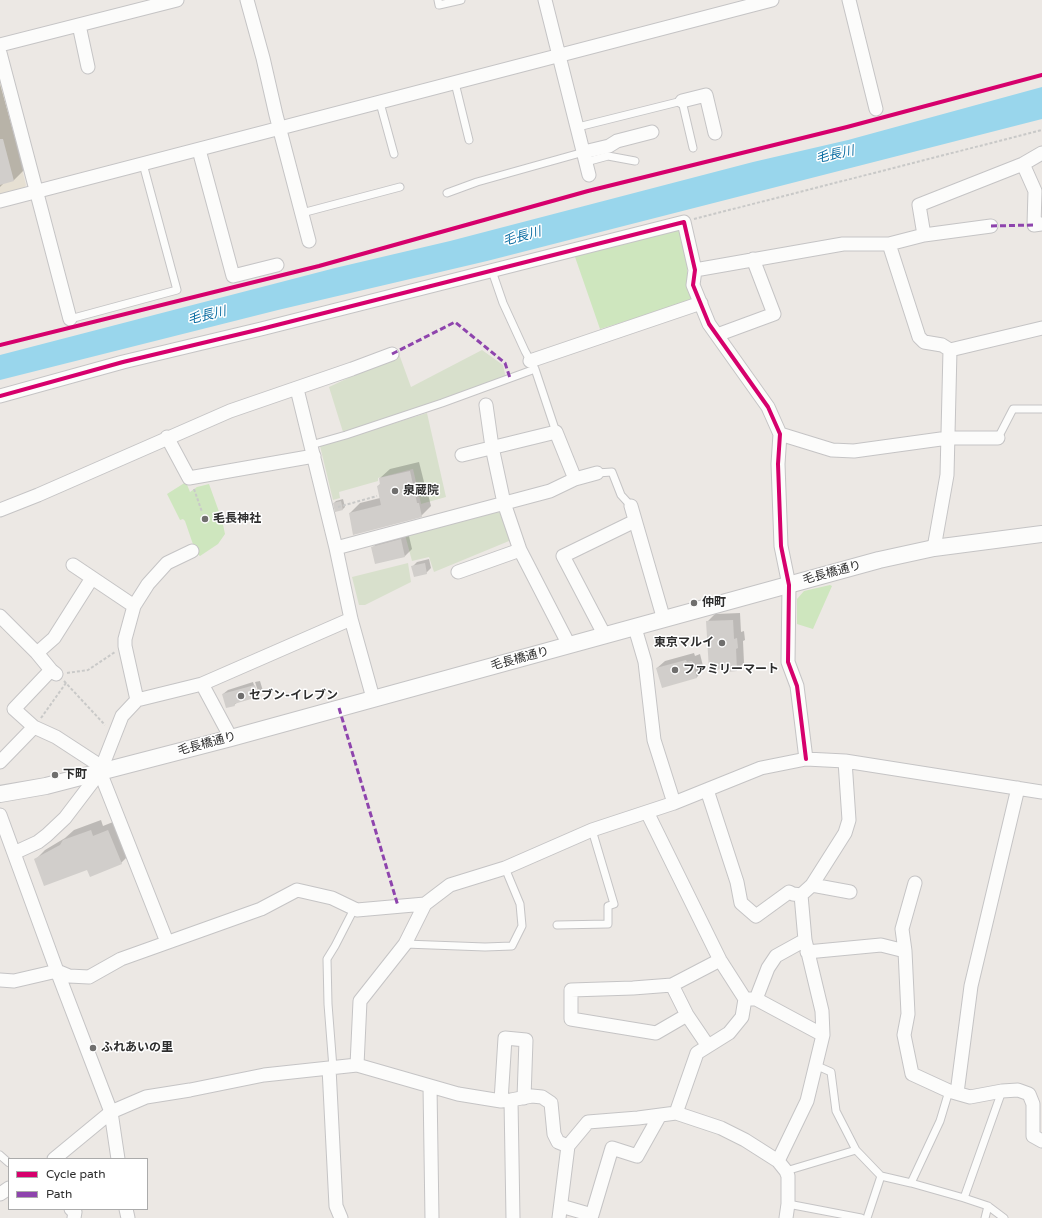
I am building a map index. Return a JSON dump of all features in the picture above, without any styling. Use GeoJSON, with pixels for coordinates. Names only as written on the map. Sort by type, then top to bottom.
{"type":"FeatureCollection","features":[{"type":"Feature","properties":{"kind":"street"},"geometry":{"type":"LineString","coordinates":[[0,45],[177,0]]}},
{"type":"Feature","properties":{"kind":"street"},"geometry":{"type":"LineString","coordinates":[[247,0],[309,241]]}},
{"type":"Feature","properties":{"kind":"street"},"geometry":{"type":"LineString","coordinates":[[545,0],[578,126],[589,175]]}},
{"type":"Feature","properties":{"kind":"street"},"geometry":{"type":"LineString","coordinates":[[0,201],[380,103],[756,2],[772,0]]}},
{"type":"Feature","properties":{"kind":"street"},"geometry":{"type":"LineString","coordinates":[[849,0],[876,109]]}},
{"type":"Feature","properties":{"kind":"street"},"geometry":{"type":"LineString","coordinates":[[79,25],[88,67]]}},
{"type":"Feature","properties":{"kind":"street"},"geometry":{"type":"LineString","coordinates":[[0,53],[70,319]]}},
{"type":"Feature","properties":{"kind":"street"},"geometry":{"type":"LineString","coordinates":[[682,101],[706,94],[715,133]]}},
{"type":"Feature","properties":{"kind":"street"},"geometry":{"type":"LineString","coordinates":[[585,157],[617,141],[640,141],[652,132]]}},
{"type":"Feature","properties":{"kind":"street"},"geometry":{"type":"LineString","coordinates":[[198,150],[233,276],[278,264]]}},
{"type":"Feature","properties":{"kind":"street"},"geometry":{"type":"LineString","coordinates":[[924,235],[919,205],[1022,164],[1042,153]]}},
{"type":"Feature","properties":{"kind":"street"},"geometry":{"type":"LineString","coordinates":[[1022,164],[1035,191],[1034,225],[1042,224]]}},
{"type":"Feature","properties":{"kind":"street"},"geometry":{"type":"LineString","coordinates":[[0,396],[123,362],[253,331],[684,222],[695,270],[693,285],[709,324],[768,408],[780,434],[778,464],[781,546],[789,585],[788,662],[797,686],[806,758]]}},
{"type":"Feature","properties":{"kind":"street"},"geometry":{"type":"LineString","coordinates":[[695,270],[843,244],[889,244],[924,235],[991,226]]}},
{"type":"Feature","properties":{"kind":"street"},"geometry":{"type":"LineString","coordinates":[[889,244],[919,337],[924,342],[942,345],[950,350],[1042,328]]}},
{"type":"Feature","properties":{"kind":"street"},"geometry":{"type":"LineString","coordinates":[[717,335],[774,314],[753,259]]}},
{"type":"Feature","properties":{"kind":"street"},"geometry":{"type":"LineString","coordinates":[[533,365],[701,303]]}},
{"type":"Feature","properties":{"kind":"street"},"geometry":{"type":"LineString","coordinates":[[934,548],[947,475],[950,350]]}},
{"type":"Feature","properties":{"kind":"street"},"geometry":{"type":"LineString","coordinates":[[0,510],[38,495],[230,410],[297,389],[392,354]]}},
{"type":"Feature","properties":{"kind":"street"},"geometry":{"type":"LineString","coordinates":[[297,389],[313,450],[351,619],[373,698]]}},
{"type":"Feature","properties":{"kind":"street"},"geometry":{"type":"LineString","coordinates":[[486,405],[492,447],[504,503],[520,550],[570,645]]}},
{"type":"Feature","properties":{"kind":"street"},"geometry":{"type":"LineString","coordinates":[[462,455],[556,432],[575,479]]}},
{"type":"Feature","properties":{"kind":"street"},"geometry":{"type":"LineString","coordinates":[[780,434],[832,450],[854,450],[948,438],[998,438]]}},
{"type":"Feature","properties":{"kind":"street"},"geometry":{"type":"LineString","coordinates":[[167,437],[189,478],[313,450]]}},
{"type":"Feature","properties":{"kind":"street"},"geometry":{"type":"LineString","coordinates":[[336,548],[550,491],[575,479],[597,473]]}},
{"type":"Feature","properties":{"kind":"street"},"geometry":{"type":"LineString","coordinates":[[631,506],[664,620]]}},
{"type":"Feature","properties":{"kind":"street"},"geometry":{"type":"LineString","coordinates":[[605,636],[563,556],[635,521]]}},
{"type":"Feature","properties":{"kind":"street","name":"毛長橋通り"},"geometry":{"type":"LineString","coordinates":[[0,794],[46,786],[101,769],[230,738],[635,628],[878,560],[934,548],[1042,534]]}},
{"type":"Feature","properties":{"kind":"street"},"geometry":{"type":"LineString","coordinates":[[458,572],[520,550]]}},
{"type":"Feature","properties":{"kind":"street"},"geometry":{"type":"LineString","coordinates":[[137,700],[124,646],[124,638],[134,606],[148,584],[167,563],[192,551]]}},
{"type":"Feature","properties":{"kind":"street"},"geometry":{"type":"LineString","coordinates":[[73,565],[134,606]]}},
{"type":"Feature","properties":{"kind":"street"},"geometry":{"type":"LineString","coordinates":[[37,653],[54,638],[92,578]]}},
{"type":"Feature","properties":{"kind":"street"},"geometry":{"type":"LineString","coordinates":[[0,617],[54,672],[14,709],[34,727],[56,737],[101,769],[167,942]]}},
{"type":"Feature","properties":{"kind":"street"},"geometry":{"type":"LineString","coordinates":[[14,853],[38,842],[47,836],[77,804],[101,769],[122,716],[137,700],[202,684],[351,619]]}},
{"type":"Feature","properties":{"kind":"street"},"geometry":{"type":"LineString","coordinates":[[635,628],[645,662],[654,740],[674,803]]}},
{"type":"Feature","properties":{"kind":"street"},"geometry":{"type":"LineString","coordinates":[[202,684],[230,738]]}},
{"type":"Feature","properties":{"kind":"street"},"geometry":{"type":"LineString","coordinates":[[0,762],[34,727]]}},
{"type":"Feature","properties":{"kind":"street"},"geometry":{"type":"LineString","coordinates":[[357,1065],[360,1001],[405,944],[425,904],[450,885],[505,868],[592,830],[674,803],[761,768],[806,758],[845,761],[1042,792]]}},
{"type":"Feature","properties":{"kind":"street"},"geometry":{"type":"LineString","coordinates":[[707,790],[737,882],[741,903],[756,916],[789,892],[800,895],[812,885],[845,833],[849,820],[845,761]]}},
{"type":"Feature","properties":{"kind":"street"},"geometry":{"type":"LineString","coordinates":[[953,1092],[971,986],[1018,788]]}},
{"type":"Feature","properties":{"kind":"street"},"geometry":{"type":"LineString","coordinates":[[647,812],[720,960],[750,999],[823,1035]]}},
{"type":"Feature","properties":{"kind":"street"},"geometry":{"type":"LineString","coordinates":[[0,815],[110,1112],[118,1158]]}},
{"type":"Feature","properties":{"kind":"street"},"geometry":{"type":"LineString","coordinates":[[915,883],[902,929],[905,951],[908,1014],[904,1035],[912,1074],[953,1092],[970,1097],[1002,1091],[1018,1090],[1029,1094],[1033,1104],[1033,1136],[1042,1141]]}},
{"type":"Feature","properties":{"kind":"street"},"geometry":{"type":"LineString","coordinates":[[812,885],[850,892]]}},
{"type":"Feature","properties":{"kind":"street"},"geometry":{"type":"LineString","coordinates":[[0,980],[14,981],[57,971],[68,976],[90,977],[121,959],[261,909],[297,890],[332,898],[356,910],[425,904]]}},
{"type":"Feature","properties":{"kind":"street"},"geometry":{"type":"LineString","coordinates":[[782,1166],[807,1101],[823,1035],[822,1011],[806,946],[800,895]]}},
{"type":"Feature","properties":{"kind":"street"},"geometry":{"type":"LineString","coordinates":[[676,1113],[697,1053],[729,1033],[742,1017],[750,999],[776,956],[806,946],[881,945],[905,951]]}},
{"type":"Feature","properties":{"kind":"street"},"geometry":{"type":"LineString","coordinates":[[687,1015],[656,1034],[571,1019],[570,990],[672,985],[720,960]]}},
{"type":"Feature","properties":{"kind":"street"},"geometry":{"type":"LineString","coordinates":[[672,985],[687,1015],[708,1046]]}},
{"type":"Feature","properties":{"kind":"street"},"geometry":{"type":"LineString","coordinates":[[55,1158],[110,1112],[146,1097],[190,1090],[264,1074],[357,1065],[458,1094],[512,1100],[532,1096],[542,1097],[551,1103],[554,1134],[558,1142],[568,1146]]}},
{"type":"Feature","properties":{"kind":"street"},"geometry":{"type":"LineString","coordinates":[[331,1068],[336,1206],[341,1218]]}},
{"type":"Feature","properties":{"kind":"street"},"geometry":{"type":"LineString","coordinates":[[430,1086],[432,1218]]}},
{"type":"Feature","properties":{"kind":"street"},"geometry":{"type":"LineString","coordinates":[[512,1100],[513,1218]]}},
{"type":"Feature","properties":{"kind":"street"},"geometry":{"type":"LineString","coordinates":[[660,1115],[637,1156],[612,1148],[592,1215],[560,1212],[568,1146],[588,1122],[676,1113],[722,1128],[745,1140],[782,1166],[788,1176],[788,1204],[786,1218]]}},
{"type":"Feature","properties":{"kind":"lane"},"geometry":{"type":"LineString","coordinates":[[438,0],[439,6],[461,0]]}},
{"type":"Feature","properties":{"kind":"lane"},"geometry":{"type":"LineString","coordinates":[[455,83],[469,140]]}},
{"type":"Feature","properties":{"kind":"lane"},"geometry":{"type":"LineString","coordinates":[[578,126],[682,101],[693,148]]}},
{"type":"Feature","properties":{"kind":"lane"},"geometry":{"type":"LineString","coordinates":[[380,103],[394,154]]}},
{"type":"Feature","properties":{"kind":"lane"},"geometry":{"type":"LineString","coordinates":[[446,193],[477,182],[585,157],[608,156],[635,161]]}},
{"type":"Feature","properties":{"kind":"lane"},"geometry":{"type":"LineString","coordinates":[[70,319],[177,290],[143,164]]}},
{"type":"Feature","properties":{"kind":"lane"},"geometry":{"type":"LineString","coordinates":[[302,213],[400,187]]}},
{"type":"Feature","properties":{"kind":"lane"},"geometry":{"type":"LineString","coordinates":[[492,271],[503,303],[533,365],[556,432]]}},
{"type":"Feature","properties":{"kind":"lane"},"geometry":{"type":"LineString","coordinates":[[313,450],[442,403],[533,365]]}},
{"type":"Feature","properties":{"kind":"lane"},"geometry":{"type":"LineString","coordinates":[[998,438],[1013,409],[1042,409]]}},
{"type":"Feature","properties":{"kind":"lane"},"geometry":{"type":"LineString","coordinates":[[597,473],[612,472],[621,496],[631,506]]}},
{"type":"Feature","properties":{"kind":"lane"},"geometry":{"type":"LineString","coordinates":[[557,925],[608,924],[608,906],[614,904],[592,830]]}},
{"type":"Feature","properties":{"kind":"lane"},"geometry":{"type":"LineString","coordinates":[[405,944],[485,947],[512,946],[522,926],[520,904],[505,868]]}},
{"type":"Feature","properties":{"kind":"lane"},"geometry":{"type":"LineString","coordinates":[[331,1068],[327,958],[354,909]]}},
{"type":"Feature","properties":{"kind":"lane"},"geometry":{"type":"LineString","coordinates":[[815,1065],[832,1072],[836,1111],[856,1150],[881,1176],[964,1198],[988,1206],[1004,1218]]}},
{"type":"Feature","properties":{"kind":"lane"},"geometry":{"type":"LineString","coordinates":[[964,1198],[1002,1091]]}},
{"type":"Feature","properties":{"kind":"lane"},"geometry":{"type":"LineString","coordinates":[[910,1183],[953,1092]]}},
{"type":"Feature","properties":{"kind":"lane"},"geometry":{"type":"LineString","coordinates":[[782,1166],[856,1150]]}},
{"type":"Feature","properties":{"kind":"lane"},"geometry":{"type":"LineString","coordinates":[[0,1155],[8,1162]]}},
{"type":"Feature","properties":{"kind":"lane"},"geometry":{"type":"LineString","coordinates":[[867,1218],[881,1176]]}},
{"type":"Feature","properties":{"kind":"lane"},"geometry":{"type":"LineString","coordinates":[[788,1204],[849,1217],[861,1218]]}},
{"type":"Feature","properties":{"kind":"lane"},"geometry":{"type":"LineString","coordinates":[[985,1218],[988,1206]]}},
{"type":"Feature","properties":{"kind":"path"},"geometry":{"type":"LineString","coordinates":[[684,222],[1042,130]]}},
{"type":"Feature","properties":{"kind":"path"},"geometry":{"type":"LineString","coordinates":[[193,486],[202,512]]}},
{"type":"Feature","properties":{"kind":"path"},"geometry":{"type":"LineString","coordinates":[[332,509],[377,496]]}},
{"type":"Feature","properties":{"kind":"path"},"geometry":{"type":"LineString","coordinates":[[54,672],[88,670],[124,646]]}},
{"type":"Feature","properties":{"kind":"path"},"geometry":{"type":"LineString","coordinates":[[54,672],[114,734]]}},
{"type":"Feature","properties":{"kind":"path"},"geometry":{"type":"LineString","coordinates":[[34,727],[66,683]]}},
{"type":"Feature","properties":{"kind":"shaded area"},"geometry":{"type":"Polygon","coordinates":[[[0,81],[26,185],[23,191],[0,197],[0,81]]]}},
{"type":"Feature","properties":{"kind":"green space"},"geometry":{"type":"Polygon","coordinates":[[[679,228],[687,255],[687,285],[695,300],[600,329],[574,254],[679,228]]]}},
{"type":"Feature","properties":{"kind":"green space"},"geometry":{"type":"Polygon","coordinates":[[[482,350],[503,365],[506,378],[343,432],[329,387],[399,354],[411,387],[482,350]]]}},
{"type":"Feature","properties":{"kind":"green space"},"geometry":{"type":"Polygon","coordinates":[[[427,413],[446,497],[421,504],[413,469],[378,478],[378,481],[339,492],[340,498],[333,500],[320,446],[427,413]]]}},
{"type":"Feature","properties":{"kind":"green space"},"geometry":{"type":"Polygon","coordinates":[[[186,482],[190,492],[197,487],[209,484],[222,520],[225,534],[218,544],[200,556],[196,553],[185,521],[183,519],[180,520],[167,494],[186,482]]]}},
{"type":"Feature","properties":{"kind":"green space"},"geometry":{"type":"Polygon","coordinates":[[[496,511],[500,513],[511,537],[509,541],[434,572],[429,557],[412,561],[405,535],[496,511]]]}},
{"type":"Feature","properties":{"kind":"green space"},"geometry":{"type":"Polygon","coordinates":[[[408,563],[411,582],[365,605],[359,605],[352,577],[408,563]]]}},
{"type":"Feature","properties":{"kind":"green space"},"geometry":{"type":"Polygon","coordinates":[[[830,585],[832,586],[813,629],[797,624],[797,599],[804,591],[830,585]]]}},
{"type":"Feature","properties":{"kind":"water","name":"毛長川"},"geometry":{"type":"Polygon","coordinates":[[[1042,87],[1042,119],[487,261],[278,310],[0,380],[0,355],[335,268],[450,241],[753,162],[848,140],[1042,87]]]}},
{"type":"Feature","properties":{"kind":"building"},"geometry":{"type":"Polygon","coordinates":[[[0,139],[3,139],[14,181],[0,185],[0,139]]]}},
{"type":"Feature","properties":{"kind":"building"},"geometry":{"type":"Polygon","coordinates":[[[410,471],[417,503],[419,503],[422,517],[353,535],[349,513],[381,505],[377,486],[380,485],[379,478],[410,471]]]}},
{"type":"Feature","properties":{"kind":"building"},"geometry":{"type":"Polygon","coordinates":[[[341,501],[343,510],[335,512],[333,503],[341,501]]]}},
{"type":"Feature","properties":{"kind":"building"},"geometry":{"type":"Polygon","coordinates":[[[401,539],[405,557],[375,564],[371,547],[401,539]]]}},
{"type":"Feature","properties":{"kind":"building"},"geometry":{"type":"Polygon","coordinates":[[[425,563],[427,574],[414,577],[411,566],[425,563]]]}},
{"type":"Feature","properties":{"kind":"building","name":"東京マルイ"},"geometry":{"type":"Polygon","coordinates":[[[733,620],[734,639],[737,638],[738,648],[736,649],[737,671],[728,672],[728,669],[709,670],[706,621],[733,620]]]}},
{"type":"Feature","properties":{"kind":"building"},"geometry":{"type":"Polygon","coordinates":[[[686,660],[687,662],[692,661],[697,678],[662,688],[656,668],[686,660]]]}},
{"type":"Feature","properties":{"kind":"building"},"geometry":{"type":"Polygon","coordinates":[[[255,685],[258,697],[226,708],[222,694],[255,685]]]}},
{"type":"Feature","properties":{"kind":"building"},"geometry":{"type":"Polygon","coordinates":[[[91,830],[93,836],[108,830],[122,864],[90,877],[87,870],[44,886],[34,859],[60,845],[63,840],[91,830]]]}},
{"type":"Feature","properties":{"kind":"marked path"},"geometry":{"type":"LineString","coordinates":[[991,226],[1034,225]]}},
{"type":"Feature","properties":{"kind":"marked path"},"geometry":{"type":"LineString","coordinates":[[392,354],[455,322],[505,363],[510,378]]}},
{"type":"Feature","properties":{"kind":"marked path"},"geometry":{"type":"LineString","coordinates":[[339,708],[398,906]]}},
{"type":"Feature","properties":{"kind":"cycle path"},"geometry":{"type":"LineString","coordinates":[[0,345],[319,266],[588,191],[847,127],[1042,75]]}},
{"type":"Feature","properties":{"kind":"cycle path"},"geometry":{"type":"LineString","coordinates":[[0,396],[123,362],[261,329],[684,222],[695,270],[693,285],[709,324],[768,407],[780,434],[778,464],[781,546],[789,585],[788,662],[797,686],[806,759]]}},
{"type":"Feature","properties":{"kind":"place","name":"泉蔵院"},"geometry":{"type":"Point","coordinates":[395,491]}},
{"type":"Feature","properties":{"kind":"place","name":"毛長神社"},"geometry":{"type":"Point","coordinates":[205,519]}},
{"type":"Feature","properties":{"kind":"place","name":"仲町"},"geometry":{"type":"Point","coordinates":[694,603]}},
{"type":"Feature","properties":{"kind":"place","name":"東京マルイ"},"geometry":{"type":"Point","coordinates":[722,643]}},
{"type":"Feature","properties":{"kind":"place","name":"ファミリーマート"},"geometry":{"type":"Point","coordinates":[675,670]}},
{"type":"Feature","properties":{"kind":"place","name":"セブン-イレブン"},"geometry":{"type":"Point","coordinates":[241,696]}},
{"type":"Feature","properties":{"kind":"place","name":"下町"},"geometry":{"type":"Point","coordinates":[55,775]}},
{"type":"Feature","properties":{"kind":"place","name":"ふれあいの里"},"geometry":{"type":"Point","coordinates":[93,1048]}}]}
